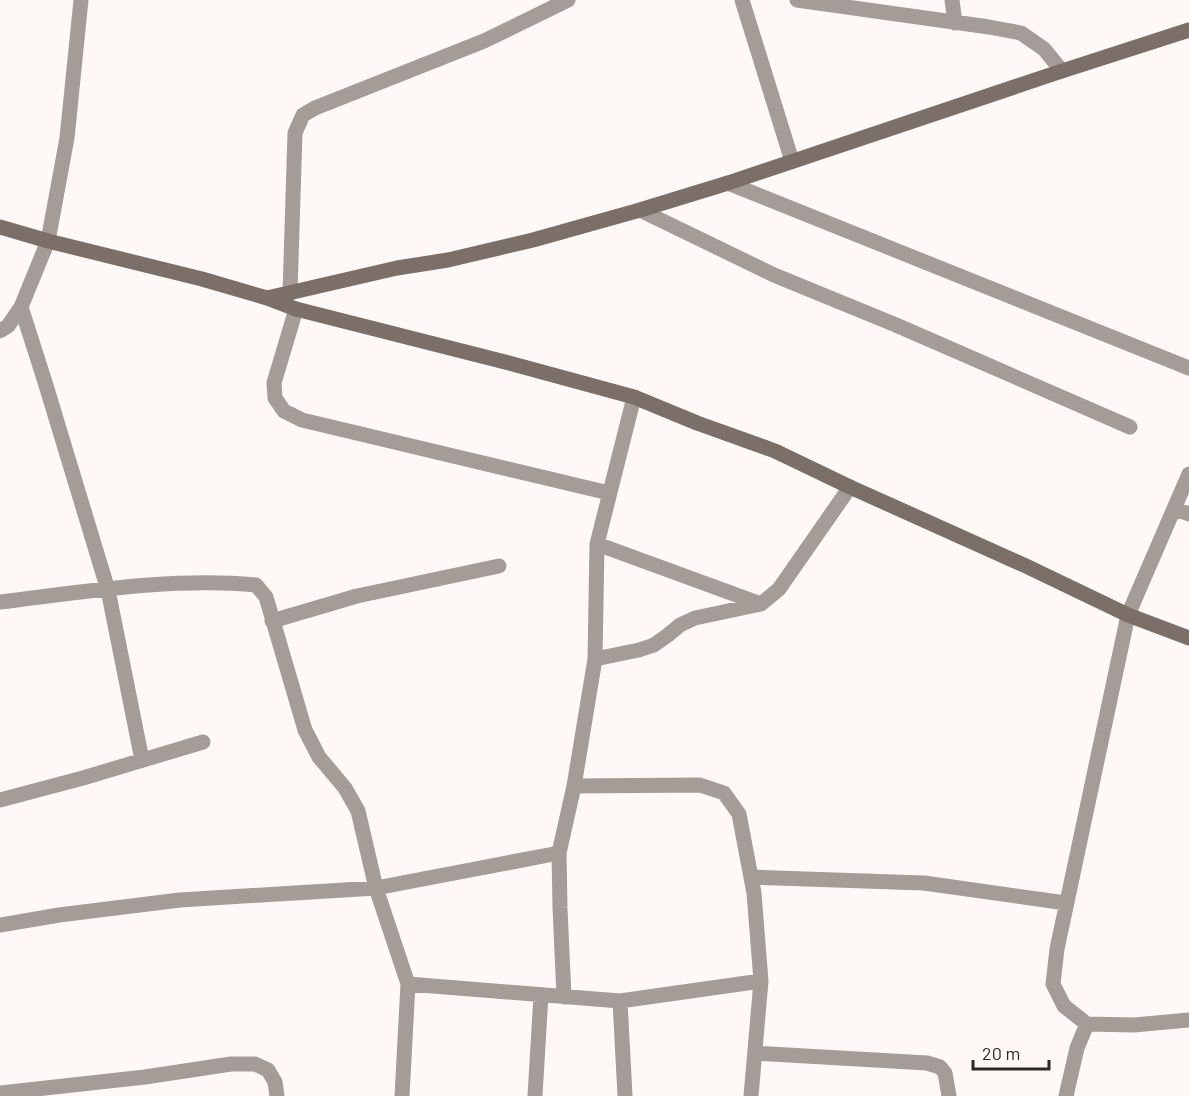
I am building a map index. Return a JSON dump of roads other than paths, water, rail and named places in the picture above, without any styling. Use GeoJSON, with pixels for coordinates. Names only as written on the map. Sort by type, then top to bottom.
{"type":"FeatureCollection","features":[{"type":"Feature","properties":{"kind":"street"},"geometry":{"type":"LineString","coordinates":[[0,331],[8,327],[21,307],[48,241],[67,138],[81,0]]}},
{"type":"Feature","properties":{"kind":"street"},"geometry":{"type":"LineString","coordinates":[[290,293],[295,133],[303,115],[315,108],[484,41],[568,0]]}},
{"type":"Feature","properties":{"kind":"street"},"geometry":{"type":"LineString","coordinates":[[742,0],[792,161]]}},
{"type":"Feature","properties":{"kind":"street"},"geometry":{"type":"LineString","coordinates":[[797,0],[1021,33],[1044,49],[1062,71]]}},
{"type":"Feature","properties":{"kind":"street"},"geometry":{"type":"LineString","coordinates":[[952,0],[955,22]]}},
{"type":"Feature","properties":{"kind":"street"},"geometry":{"type":"LineString","coordinates":[[267,298],[397,268],[448,261],[640,210],[1189,30]]}},
{"type":"Feature","properties":{"kind":"street"},"geometry":{"type":"LineString","coordinates":[[728,183],[1189,368]]}},
{"type":"Feature","properties":{"kind":"street"},"geometry":{"type":"LineString","coordinates":[[640,210],[774,275],[896,325],[1130,427]]}},
{"type":"Feature","properties":{"kind":"street"},"geometry":{"type":"LineString","coordinates":[[0,227],[202,279],[296,309],[634,397],[775,451],[1128,615],[1189,638]]}},
{"type":"Feature","properties":{"kind":"street"},"geometry":{"type":"LineString","coordinates":[[21,307],[108,590],[142,759]]}},
{"type":"Feature","properties":{"kind":"street"},"geometry":{"type":"LineString","coordinates":[[296,309],[274,383],[275,398],[284,411],[302,420],[609,493]]}},
{"type":"Feature","properties":{"kind":"street"},"geometry":{"type":"LineString","coordinates":[[564,997],[560,853],[574,786],[595,659],[597,544],[634,397]]}},
{"type":"Feature","properties":{"kind":"street"},"geometry":{"type":"LineString","coordinates":[[1189,474],[1128,615],[1066,903],[1053,984],[1064,1006],[1087,1023],[1134,1025],[1189,1020]]}},
{"type":"Feature","properties":{"kind":"street"},"geometry":{"type":"LineString","coordinates":[[595,659],[654,645],[680,625],[695,618],[761,604],[779,589],[850,487]]}},
{"type":"Feature","properties":{"kind":"street"},"geometry":{"type":"LineString","coordinates":[[1174,508],[1189,514]]}},
{"type":"Feature","properties":{"kind":"street"},"geometry":{"type":"LineString","coordinates":[[597,544],[761,604]]}},
{"type":"Feature","properties":{"kind":"street"},"geometry":{"type":"LineString","coordinates":[[272,621],[357,596],[499,566]]}},
{"type":"Feature","properties":{"kind":"street"},"geometry":{"type":"LineString","coordinates":[[0,602],[191,582],[256,585],[266,597],[305,730],[319,757],[345,788],[358,811],[376,888],[408,984],[402,1096]]}},
{"type":"Feature","properties":{"kind":"street"},"geometry":{"type":"LineString","coordinates":[[0,800],[203,742]]}},
{"type":"Feature","properties":{"kind":"street"},"geometry":{"type":"LineString","coordinates":[[574,786],[700,785],[724,793],[739,814],[754,893],[761,981],[751,1096]]}},
{"type":"Feature","properties":{"kind":"street"},"geometry":{"type":"LineString","coordinates":[[0,925],[180,900],[376,888],[560,853]]}},
{"type":"Feature","properties":{"kind":"street"},"geometry":{"type":"LineString","coordinates":[[751,877],[924,883],[1066,903]]}},
{"type":"Feature","properties":{"kind":"street"},"geometry":{"type":"LineString","coordinates":[[408,984],[620,1001],[761,981]]}},
{"type":"Feature","properties":{"kind":"street"},"geometry":{"type":"LineString","coordinates":[[535,1096],[541,995]]}},
{"type":"Feature","properties":{"kind":"street"},"geometry":{"type":"LineString","coordinates":[[620,1001],[625,1096]]}},
{"type":"Feature","properties":{"kind":"street"},"geometry":{"type":"LineString","coordinates":[[1066,1096],[1077,1048],[1087,1023]]}},
{"type":"Feature","properties":{"kind":"street"},"geometry":{"type":"LineString","coordinates":[[755,1053],[927,1063],[940,1067],[945,1073],[949,1096]]}},
{"type":"Feature","properties":{"kind":"street"},"geometry":{"type":"LineString","coordinates":[[0,1093],[145,1077],[231,1064],[255,1064],[268,1070],[275,1082],[277,1096]]}}]}
